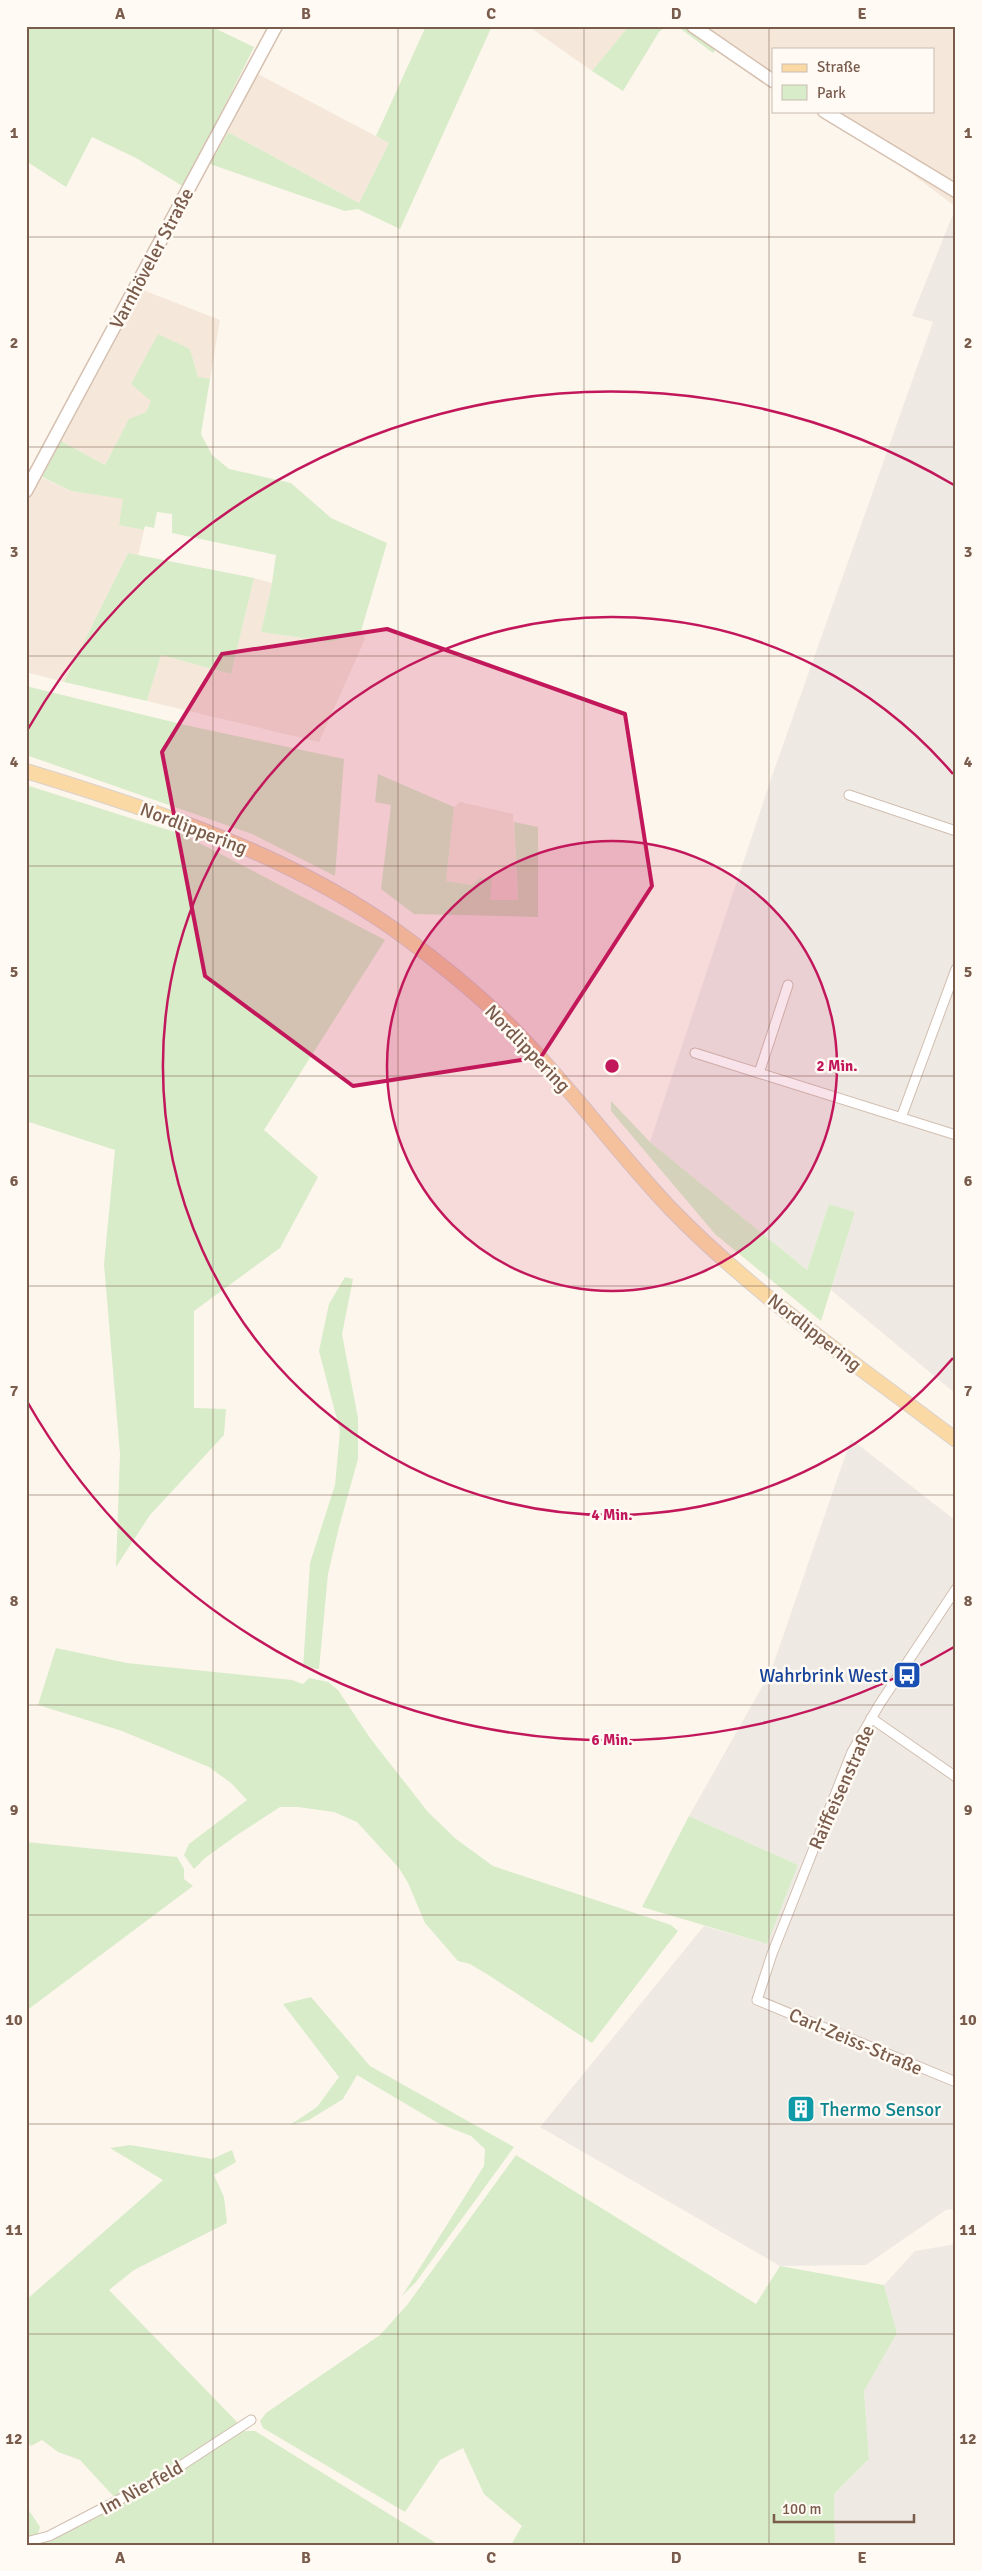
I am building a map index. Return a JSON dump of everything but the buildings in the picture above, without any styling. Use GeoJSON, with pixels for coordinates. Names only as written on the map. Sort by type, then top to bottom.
{"type":"FeatureCollection","features":[{"type":"Feature","properties":{"kind":"main road","name":"Nordlippering"},"geometry":{"type":"LineString","coordinates":[[26,771],[184,822],[262,855],[327,888],[394,929],[453,974],[512,1028],[665,1202],[723,1259],[774,1301],[956,1440]]}},
{"type":"Feature","properties":{"kind":"street","name":"Varnhöveler Straße"},"geometry":{"type":"LineString","coordinates":[[26,491],[276,26]]}},
{"type":"Feature","properties":{"kind":"street"},"geometry":{"type":"LineString","coordinates":[[693,26],[772,80]]}},
{"type":"Feature","properties":{"kind":"street"},"geometry":{"type":"LineString","coordinates":[[826,112],[956,191]]}},
{"type":"Feature","properties":{"kind":"street"},"geometry":{"type":"LineString","coordinates":[[849,795],[956,831]]}},
{"type":"Feature","properties":{"kind":"street"},"geometry":{"type":"LineString","coordinates":[[901,1118],[956,969]]}},
{"type":"Feature","properties":{"kind":"street"},"geometry":{"type":"LineString","coordinates":[[759,1073],[788,985]]}},
{"type":"Feature","properties":{"kind":"street"},"geometry":{"type":"LineString","coordinates":[[695,1053],[956,1135]]}},
{"type":"Feature","properties":{"kind":"street","name":"Raiffeisenstraße"},"geometry":{"type":"LineString","coordinates":[[757,2000],[772,1954],[852,1752],[871,1718],[956,1589]]}},
{"type":"Feature","properties":{"kind":"street"},"geometry":{"type":"LineString","coordinates":[[871,1718],[956,1777]]}},
{"type":"Feature","properties":{"kind":"street","name":"Carl-Zeiss-Straße"},"geometry":{"type":"LineString","coordinates":[[757,2000],[956,2082]]}},
{"type":"Feature","properties":{"kind":"street","name":"Im Nierfeld"},"geometry":{"type":"LineString","coordinates":[[26,2542],[49,2536],[165,2476],[251,2420]]}},
{"type":"Feature","properties":{"kind":"highlighted area"},"geometry":{"type":"Polygon","coordinates":[[[387,629],[625,714],[652,886],[541,1057],[353,1086],[205,976],[162,752],[222,654],[387,629]]]}},
{"type":"Feature","properties":{"kind":"shaded area"},"geometry":{"type":"Polygon","coordinates":[[[528,26],[629,26],[592,71],[528,26]]]}},
{"type":"Feature","properties":{"kind":"shaded area"},"geometry":{"type":"Polygon","coordinates":[[[685,26],[956,26],[956,207],[892,159],[817,112],[934,112],[934,48],[772,48],[772,85],[685,26]]]}},
{"type":"Feature","properties":{"kind":"shaded area"},"geometry":{"type":"Polygon","coordinates":[[[258,74],[389,143],[359,203],[228,132],[258,74]]]}},
{"type":"Feature","properties":{"kind":"shaded area"},"geometry":{"type":"Polygon","coordinates":[[[956,207],[956,1394],[831,1290],[855,1212],[829,1204],[807,1270],[650,1142],[772,776],[933,322],[912,316],[956,207]]]}},
{"type":"Feature","properties":{"kind":"shaded area"},"geometry":{"type":"Polygon","coordinates":[[[143,290],[220,320],[210,379],[198,378],[190,349],[157,335],[151,401],[146,412],[129,420],[105,465],[61,441],[143,290]]]}},
{"type":"Feature","properties":{"kind":"shaded area"},"geometry":{"type":"Polygon","coordinates":[[[38,476],[71,491],[124,499],[119,525],[144,530],[138,556],[128,553],[64,682],[26,672],[26,499],[38,476]]]}},
{"type":"Feature","properties":{"kind":"shaded area"},"geometry":{"type":"Polygon","coordinates":[[[254,578],[272,583],[261,632],[331,642],[361,631],[365,639],[319,742],[147,701],[161,655],[231,674],[254,578]]]}},
{"type":"Feature","properties":{"kind":"shaded area"},"geometry":{"type":"Polygon","coordinates":[[[460,802],[513,814],[518,900],[490,900],[491,879],[472,885],[446,881],[454,807],[460,802]]]}},
{"type":"Feature","properties":{"kind":"shaded area","name":"Wahrbrink West"},"geometry":{"type":"Polygon","coordinates":[[[851,1439],[956,1521],[956,2209],[946,2210],[866,2265],[780,2266],[540,2127],[704,1926],[767,1944],[798,1865],[689,1816],[771,1671],[851,1439]]]}},
{"type":"Feature","properties":{"kind":"shaded area"},"geometry":{"type":"Polygon","coordinates":[[[956,2244],[956,2545],[835,2545],[834,2494],[869,2459],[864,2391],[897,2333],[884,2285],[915,2251],[956,2244]]]}},
{"type":"Feature","properties":{"kind":"green space"},"geometry":{"type":"Polygon","coordinates":[[[26,26],[210,26],[254,47],[184,187],[136,158],[92,137],[66,187],[26,161],[26,26]]]}},
{"type":"Feature","properties":{"kind":"green space"},"geometry":{"type":"Polygon","coordinates":[[[426,26],[492,26],[400,229],[358,209],[345,211],[210,164],[228,132],[359,203],[389,143],[376,136],[426,26]]]}},
{"type":"Feature","properties":{"kind":"green space"},"geometry":{"type":"Polygon","coordinates":[[[629,26],[666,26],[659,32],[623,91],[592,71],[629,26]]]}},
{"type":"Feature","properties":{"kind":"green space"},"geometry":{"type":"Polygon","coordinates":[[[677,26],[685,26],[716,49],[713,53],[677,26]]]}},
{"type":"Feature","properties":{"kind":"green space"},"geometry":{"type":"Polygon","coordinates":[[[158,334],[190,349],[198,377],[210,379],[201,434],[212,455],[229,469],[291,483],[331,518],[387,543],[361,631],[331,642],[261,632],[276,555],[172,533],[172,514],[157,512],[154,528],[145,526],[144,530],[119,525],[123,499],[71,491],[42,477],[61,441],[105,465],[129,419],[146,412],[151,401],[131,384],[158,334]]]}},
{"type":"Feature","properties":{"kind":"green space"},"geometry":{"type":"Polygon","coordinates":[[[128,553],[254,578],[231,674],[161,655],[147,701],[64,682],[128,553]]]}},
{"type":"Feature","properties":{"kind":"green space"},"geometry":{"type":"Polygon","coordinates":[[[26,686],[185,725],[344,759],[335,876],[252,834],[26,755],[26,686]]]}},
{"type":"Feature","properties":{"kind":"green space"},"geometry":{"type":"Polygon","coordinates":[[[378,774],[454,807],[446,881],[472,885],[480,878],[492,879],[490,900],[518,900],[514,822],[538,827],[538,917],[414,914],[381,889],[391,805],[375,802],[378,774]]]}},
{"type":"Feature","properties":{"kind":"green space"},"geometry":{"type":"Polygon","coordinates":[[[26,785],[184,835],[385,940],[264,1130],[318,1177],[280,1248],[194,1311],[194,1408],[226,1409],[224,1435],[150,1515],[116,1567],[120,1454],[104,1264],[115,1150],[26,1121],[26,785]]]}},
{"type":"Feature","properties":{"kind":"green space"},"geometry":{"type":"Polygon","coordinates":[[[611,1101],[650,1142],[807,1270],[829,1204],[855,1212],[821,1321],[715,1234],[611,1111],[611,1101]]]}},
{"type":"Feature","properties":{"kind":"green space"},"geometry":{"type":"Polygon","coordinates":[[[345,1277],[353,1279],[342,1334],[358,1418],[358,1459],[328,1574],[319,1669],[303,1668],[310,1563],[335,1485],[340,1431],[319,1351],[329,1304],[345,1277]]]}},
{"type":"Feature","properties":{"kind":"green space"},"geometry":{"type":"Polygon","coordinates":[[[56,1648],[127,1663],[292,1680],[303,1684],[309,1678],[328,1682],[338,1690],[370,1738],[428,1812],[456,1839],[493,1866],[671,1925],[678,1931],[592,2043],[490,1976],[470,1964],[458,1961],[425,1923],[408,1883],[399,1868],[357,1822],[334,1812],[298,1807],[280,1807],[205,1858],[194,1869],[184,1855],[189,1844],[247,1800],[231,1783],[209,1767],[122,1731],[38,1705],[56,1648]]]}},
{"type":"Feature","properties":{"kind":"green space"},"geometry":{"type":"Polygon","coordinates":[[[689,1816],[798,1865],[767,1944],[642,1907],[689,1816]]]}},
{"type":"Feature","properties":{"kind":"green space"},"geometry":{"type":"Polygon","coordinates":[[[26,1842],[177,1857],[184,1869],[184,1879],[193,1886],[26,2011],[26,1842]]]}},
{"type":"Feature","properties":{"kind":"green space"},"geometry":{"type":"Polygon","coordinates":[[[311,1997],[370,2066],[514,2147],[416,2282],[402,2296],[484,2166],[485,2149],[471,2136],[438,2123],[357,2075],[343,2099],[309,2120],[290,2125],[317,2107],[339,2077],[283,2004],[311,1997]]]}},
{"type":"Feature","properties":{"kind":"green space"},"geometry":{"type":"Polygon","coordinates":[[[130,2145],[212,2159],[232,2150],[236,2162],[214,2175],[224,2197],[227,2223],[134,2270],[109,2290],[239,2424],[162,2474],[116,2499],[80,2460],[58,2452],[42,2440],[31,2446],[26,2440],[26,2300],[163,2180],[110,2148],[130,2145]]]}},
{"type":"Feature","properties":{"kind":"green space"},"geometry":{"type":"Polygon","coordinates":[[[516,2155],[756,2304],[780,2266],[884,2285],[897,2333],[864,2391],[869,2459],[834,2494],[835,2545],[511,2545],[522,2526],[484,2494],[463,2448],[440,2460],[405,2512],[263,2428],[260,2421],[266,2413],[380,2335],[407,2305],[516,2155]]]}},
{"type":"Feature","properties":{"kind":"green space"},"geometry":{"type":"Polygon","coordinates":[[[240,2431],[255,2431],[439,2545],[31,2545],[85,2524],[112,2510],[240,2431]]]}},
{"type":"Feature","properties":{"kind":"green space"},"geometry":{"type":"Polygon","coordinates":[[[26,2506],[40,2527],[37,2537],[26,2539],[26,2506]]]}},
{"type":"Feature","properties":{"kind":"place","name":"Wahrbrink West"},"geometry":{"type":"Point","coordinates":[907,1675]}},
{"type":"Feature","properties":{"kind":"place","name":"Thermo Sensor"},"geometry":{"type":"Point","coordinates":[801,2109]}}]}
